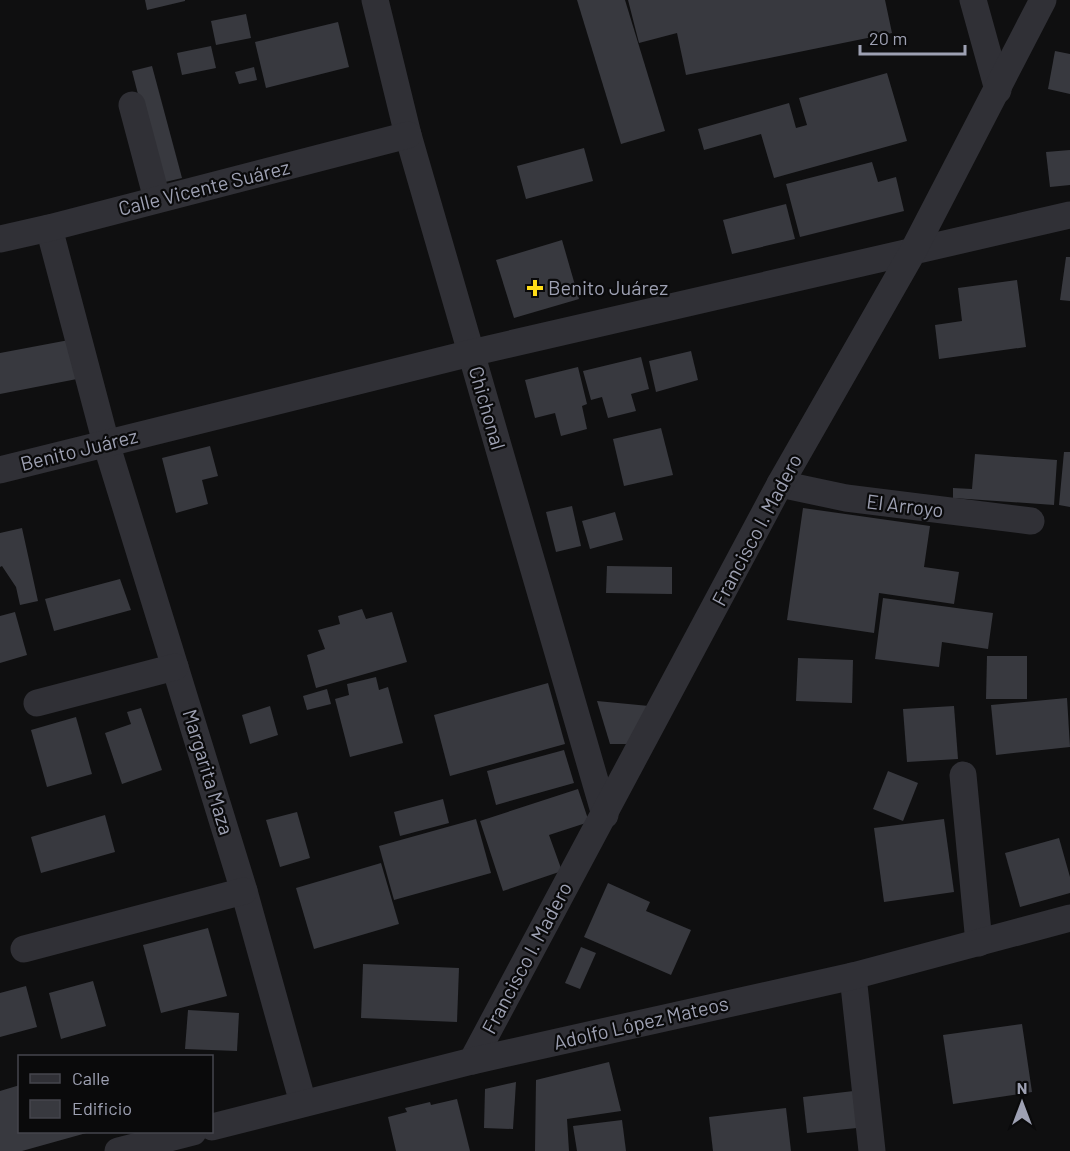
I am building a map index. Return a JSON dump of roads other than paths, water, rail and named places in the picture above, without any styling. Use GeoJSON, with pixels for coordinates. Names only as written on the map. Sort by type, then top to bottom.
{"type":"FeatureCollection","features":[{"type":"Feature","properties":{"kind":"street","name":"Chichonal"},"geometry":{"type":"LineString","coordinates":[[375,0],[408,135],[605,815]]}},
{"type":"Feature","properties":{"kind":"street"},"geometry":{"type":"LineString","coordinates":[[973,0],[998,90]]}},
{"type":"Feature","properties":{"kind":"street","name":"Francisco I. Madero"},"geometry":{"type":"LineString","coordinates":[[472,1061],[780,484],[912,253],[1043,0]]}},
{"type":"Feature","properties":{"kind":"street"},"geometry":{"type":"LineString","coordinates":[[132,105],[157,199]]}},
{"type":"Feature","properties":{"kind":"street","name":"Calle Vicente Suárez"},"geometry":{"type":"LineString","coordinates":[[0,239],[408,135]]}},
{"type":"Feature","properties":{"kind":"street","name":"Benito Juárez"},"geometry":{"type":"LineString","coordinates":[[0,470],[471,353],[1070,215]]}},
{"type":"Feature","properties":{"kind":"street","name":"Margarita Maza"},"geometry":{"type":"LineString","coordinates":[[48,228],[106,443],[244,891],[303,1102]]}},
{"type":"Feature","properties":{"kind":"street","name":"El Arroyo"},"geometry":{"type":"LineString","coordinates":[[780,484],[846,498],[1031,521]]}},
{"type":"Feature","properties":{"kind":"street"},"geometry":{"type":"LineString","coordinates":[[37,704],[175,667]]}},
{"type":"Feature","properties":{"kind":"street"},"geometry":{"type":"LineString","coordinates":[[963,775],[979,943]]}},
{"type":"Feature","properties":{"kind":"street"},"geometry":{"type":"LineString","coordinates":[[24,949],[244,891]]}},
{"type":"Feature","properties":{"kind":"street","name":"Adolfo López Mateos"},"geometry":{"type":"LineString","coordinates":[[213,1127],[303,1102],[472,1061],[853,976],[1070,918]]}},
{"type":"Feature","properties":{"kind":"street"},"geometry":{"type":"LineString","coordinates":[[853,976],[872,1151]]}},
{"type":"Feature","properties":{"kind":"street"},"geometry":{"type":"LineString","coordinates":[[118,1151],[186,1133]]}},
{"type":"Feature","properties":{"kind":"place","name":"Benito Juárez"},"geometry":{"type":"Point","coordinates":[535,288]}}]}
